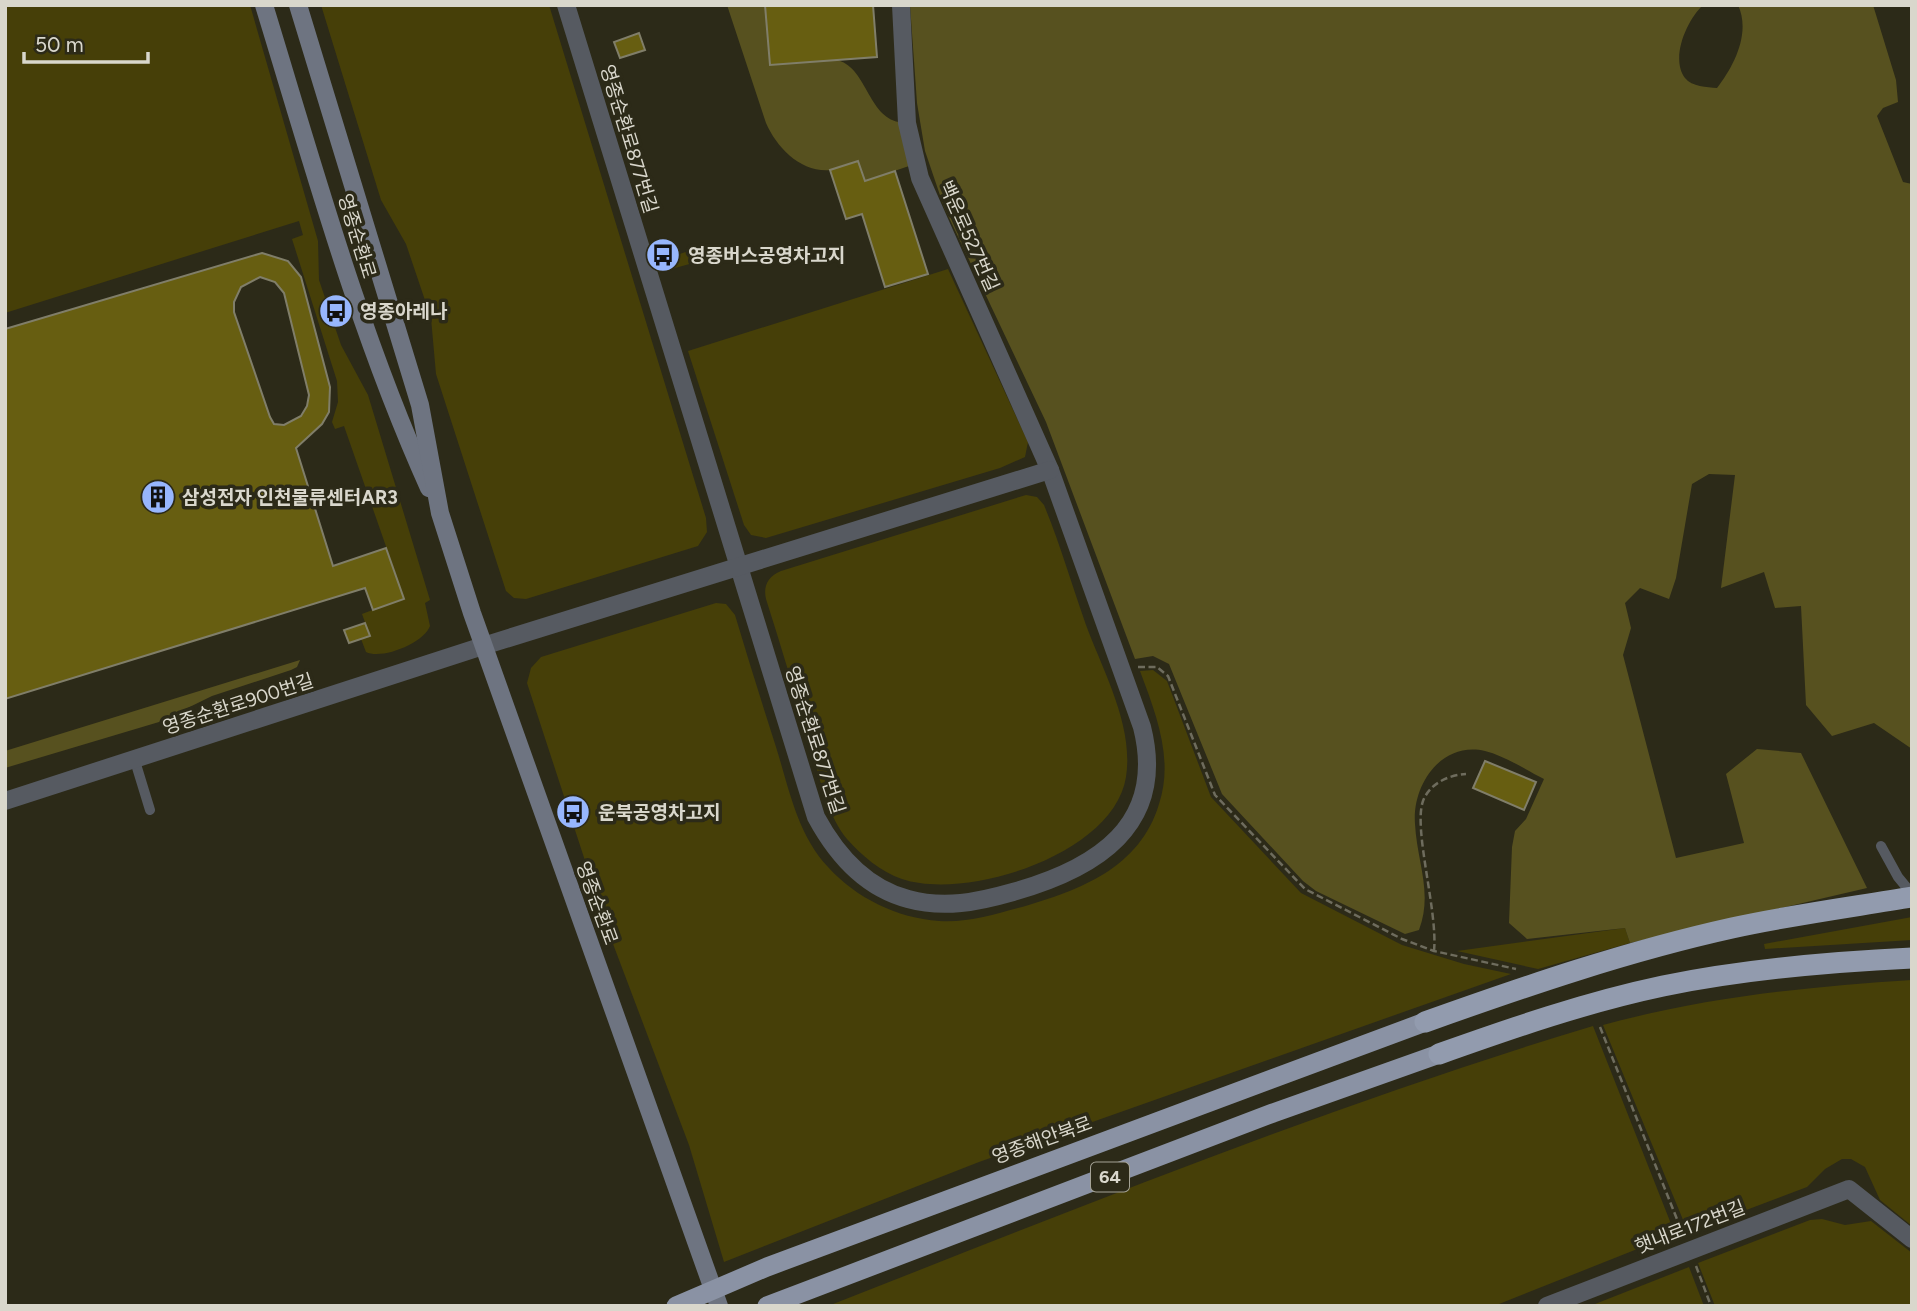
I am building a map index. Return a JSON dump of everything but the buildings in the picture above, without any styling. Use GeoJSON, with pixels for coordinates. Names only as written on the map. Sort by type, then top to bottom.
{"type":"FeatureCollection","features":[{"type":"Feature","properties":{"kind":"highway"},"geometry":{"type":"LineString","coordinates":[[1425,1022],[1546,979],[1668,944],[1734,928],[1912,895]]}},
{"type":"Feature","properties":{"kind":"highway"},"geometry":{"type":"LineString","coordinates":[[1439,1054],[1565,1012],[1662,986],[1758,970],[1857,960],[1912,958]]}},
{"type":"Feature","properties":{"kind":"highway","name":"영종해안북로"},"geometry":{"type":"LineString","coordinates":[[677,1306],[767,1267],[1425,1022]]}},
{"type":"Feature","properties":{"kind":"highway","name":"64"},"geometry":{"type":"LineString","coordinates":[[774,1303],[1355,1083],[1439,1054]]}},
{"type":"Feature","properties":{"kind":"main road","name":"영종순환로"},"geometry":{"type":"LineString","coordinates":[[264,5],[359,314],[390,402],[440,513],[483,646],[719,1306]]}},
{"type":"Feature","properties":{"kind":"main road","name":"영종순환로"},"geometry":{"type":"LineString","coordinates":[[298,5],[420,405],[440,513]]}},
{"type":"Feature","properties":{"kind":"street","name":"영종순환로877번길"},"geometry":{"type":"LineString","coordinates":[[566,5],[811,803],[835,849],[864,876],[906,899],[953,905],[1020,890],[1081,868],[1098,858],[1128,825],[1140,800],[1146,776],[1146,742],[1142,727],[1050,470]]}},
{"type":"Feature","properties":{"kind":"street","name":"백운로527번길"},"geometry":{"type":"LineString","coordinates":[[901,5],[907,123],[912,153],[939,224],[1050,470]]}},
{"type":"Feature","properties":{"kind":"street","name":"영종순환로900번길"},"geometry":{"type":"LineString","coordinates":[[5,801],[483,646],[1050,470]]}},
{"type":"Feature","properties":{"kind":"street","name":"햇내로172번길"},"geometry":{"type":"LineString","coordinates":[[1547,1306],[1849,1189],[1912,1239]]}},
{"type":"Feature","properties":{"kind":"lane"},"geometry":{"type":"LineString","coordinates":[[135,761],[150,810]]}},
{"type":"Feature","properties":{"kind":"lane"},"geometry":{"type":"LineString","coordinates":[[1881,846],[1912,895]]}},
{"type":"Feature","properties":{"kind":"path"},"geometry":{"type":"LineString","coordinates":[[1135,668],[1157,667],[1168,676],[1215,795],[1295,881],[1328,903],[1402,939],[1434,951],[1516,969]]}},
{"type":"Feature","properties":{"kind":"path"},"geometry":{"type":"LineString","coordinates":[[1434,951],[1434,912],[1421,829],[1423,800],[1441,781],[1466,774]]}},
{"type":"Feature","properties":{"kind":"path"},"geometry":{"type":"LineString","coordinates":[[1600,1027],[1684,1237]]}},
{"type":"Feature","properties":{"kind":"path"},"geometry":{"type":"LineString","coordinates":[[1694,1261],[1711,1306]]}},
{"type":"Feature","properties":{"kind":"shaded area"},"geometry":{"type":"Polygon","coordinates":[[[5,5],[250,5],[318,241],[319,280],[341,345],[368,395],[430,600],[425,603],[430,626],[411,644],[392,652],[373,654],[366,652],[361,639],[370,636],[362,614],[404,598],[344,426],[335,429],[332,422],[338,402],[337,381],[292,239],[303,235],[299,221],[5,313],[5,5]]]}},
{"type":"Feature","properties":{"kind":"shaded area"},"geometry":{"type":"Polygon","coordinates":[[[321,5],[549,5],[706,518],[707,532],[698,546],[526,599],[514,598],[506,591],[436,374],[431,318],[406,244],[381,200],[321,5]]]}},
{"type":"Feature","properties":{"kind":"shaded area"},"geometry":{"type":"Polygon","coordinates":[[[727,5],[765,5],[770,65],[820,59],[836,60],[854,71],[880,111],[899,122],[909,166],[865,181],[858,161],[831,170],[820,170],[800,163],[783,150],[766,123],[727,5]]]}},
{"type":"Feature","properties":{"kind":"shaded area"},"geometry":{"type":"Polygon","coordinates":[[[910,5],[1703,5],[1686,29],[1679,60],[1685,78],[1700,86],[1717,88],[1735,59],[1742,38],[1742,16],[1738,5],[1873,5],[1896,80],[1898,102],[1883,108],[1877,116],[1903,182],[1912,184],[1912,749],[1874,723],[1832,736],[1806,705],[1801,606],[1775,608],[1764,572],[1721,588],[1735,475],[1709,474],[1692,484],[1676,578],[1669,599],[1640,588],[1625,603],[1631,628],[1623,655],[1676,858],[1744,843],[1726,774],[1757,749],[1801,753],[1867,888],[1630,943],[1625,928],[1527,939],[1509,923],[1512,847],[1515,831],[1526,819],[1544,779],[1500,756],[1470,750],[1443,759],[1424,781],[1419,794],[1415,824],[1425,903],[1419,930],[1405,934],[1316,891],[1303,881],[1222,794],[1169,664],[1153,656],[1135,659],[1046,422],[944,207],[925,151],[917,103],[910,5]]]}},
{"type":"Feature","properties":{"kind":"shaded area"},"geometry":{"type":"Polygon","coordinates":[[[695,249],[697,254],[693,263],[668,270],[664,259],[695,249]]]}},
{"type":"Feature","properties":{"kind":"shaded area"},"geometry":{"type":"Polygon","coordinates":[[[948,269],[1028,442],[1025,457],[1000,468],[766,538],[751,535],[744,525],[688,351],[948,269]]]}},
{"type":"Feature","properties":{"kind":"shaded area"},"geometry":{"type":"Polygon","coordinates":[[[1026,495],[1037,497],[1044,505],[1115,699],[1126,738],[1126,777],[1116,804],[1095,829],[1067,849],[1034,865],[998,877],[963,883],[930,884],[902,879],[879,867],[859,851],[847,839],[833,817],[766,599],[766,586],[773,576],[781,571],[1026,495]]]}},
{"type":"Feature","properties":{"kind":"shaded area"},"geometry":{"type":"Polygon","coordinates":[[[716,603],[726,604],[735,615],[790,794],[801,825],[817,854],[851,888],[893,911],[939,921],[992,915],[1065,893],[1086,884],[1123,860],[1138,845],[1150,826],[1163,787],[1165,770],[1161,737],[1140,671],[1153,670],[1167,681],[1211,797],[1301,893],[1402,945],[1464,964],[1511,974],[979,1162],[724,1262],[689,1145],[607,928],[527,683],[531,668],[541,657],[716,603]]]}},
{"type":"Feature","properties":{"kind":"shaded area"},"geometry":{"type":"Polygon","coordinates":[[[300,660],[297,667],[291,670],[212,696],[159,722],[5,768],[5,751],[300,660]]]}},
{"type":"Feature","properties":{"kind":"shaded area"},"geometry":{"type":"Polygon","coordinates":[[[1912,917],[1912,940],[1765,949],[1764,944],[1912,917]]]}},
{"type":"Feature","properties":{"kind":"shaded area"},"geometry":{"type":"Polygon","coordinates":[[[1625,928],[1630,943],[1538,969],[1457,951],[1625,928]]]}},
{"type":"Feature","properties":{"kind":"shaded area"},"geometry":{"type":"Polygon","coordinates":[[[1912,980],[1912,1226],[1880,1200],[1865,1167],[1851,1159],[1842,1159],[1825,1169],[1807,1187],[1688,1232],[1603,1025],[1718,1000],[1833,986],[1912,980]]]}},
{"type":"Feature","properties":{"kind":"shaded area"},"geometry":{"type":"Polygon","coordinates":[[[1593,1026],[1675,1234],[1494,1306],[828,1306],[1303,1123],[1496,1056],[1593,1026]]]}},
{"type":"Feature","properties":{"kind":"shaded area"},"geometry":{"type":"Polygon","coordinates":[[[1822,1219],[1845,1225],[1871,1221],[1912,1253],[1912,1306],[1715,1306],[1698,1263],[1810,1220],[1822,1219]]]}},
{"type":"Feature","properties":{"kind":"shaded area"},"geometry":{"type":"Polygon","coordinates":[[[1689,1267],[1704,1306],[1590,1306],[1689,1267]]]}},
{"type":"Feature","properties":{"kind":"place","name":"영종버스공영차고지"},"geometry":{"type":"Point","coordinates":[663,255]}},
{"type":"Feature","properties":{"kind":"place","name":"영종아레나"},"geometry":{"type":"Point","coordinates":[336,311]}},
{"type":"Feature","properties":{"kind":"place","name":"삼성전자 인천물류센터AR3"},"geometry":{"type":"Point","coordinates":[158,497]}},
{"type":"Feature","properties":{"kind":"place","name":"운북공영차고지"},"geometry":{"type":"Point","coordinates":[573,812]}}]}
